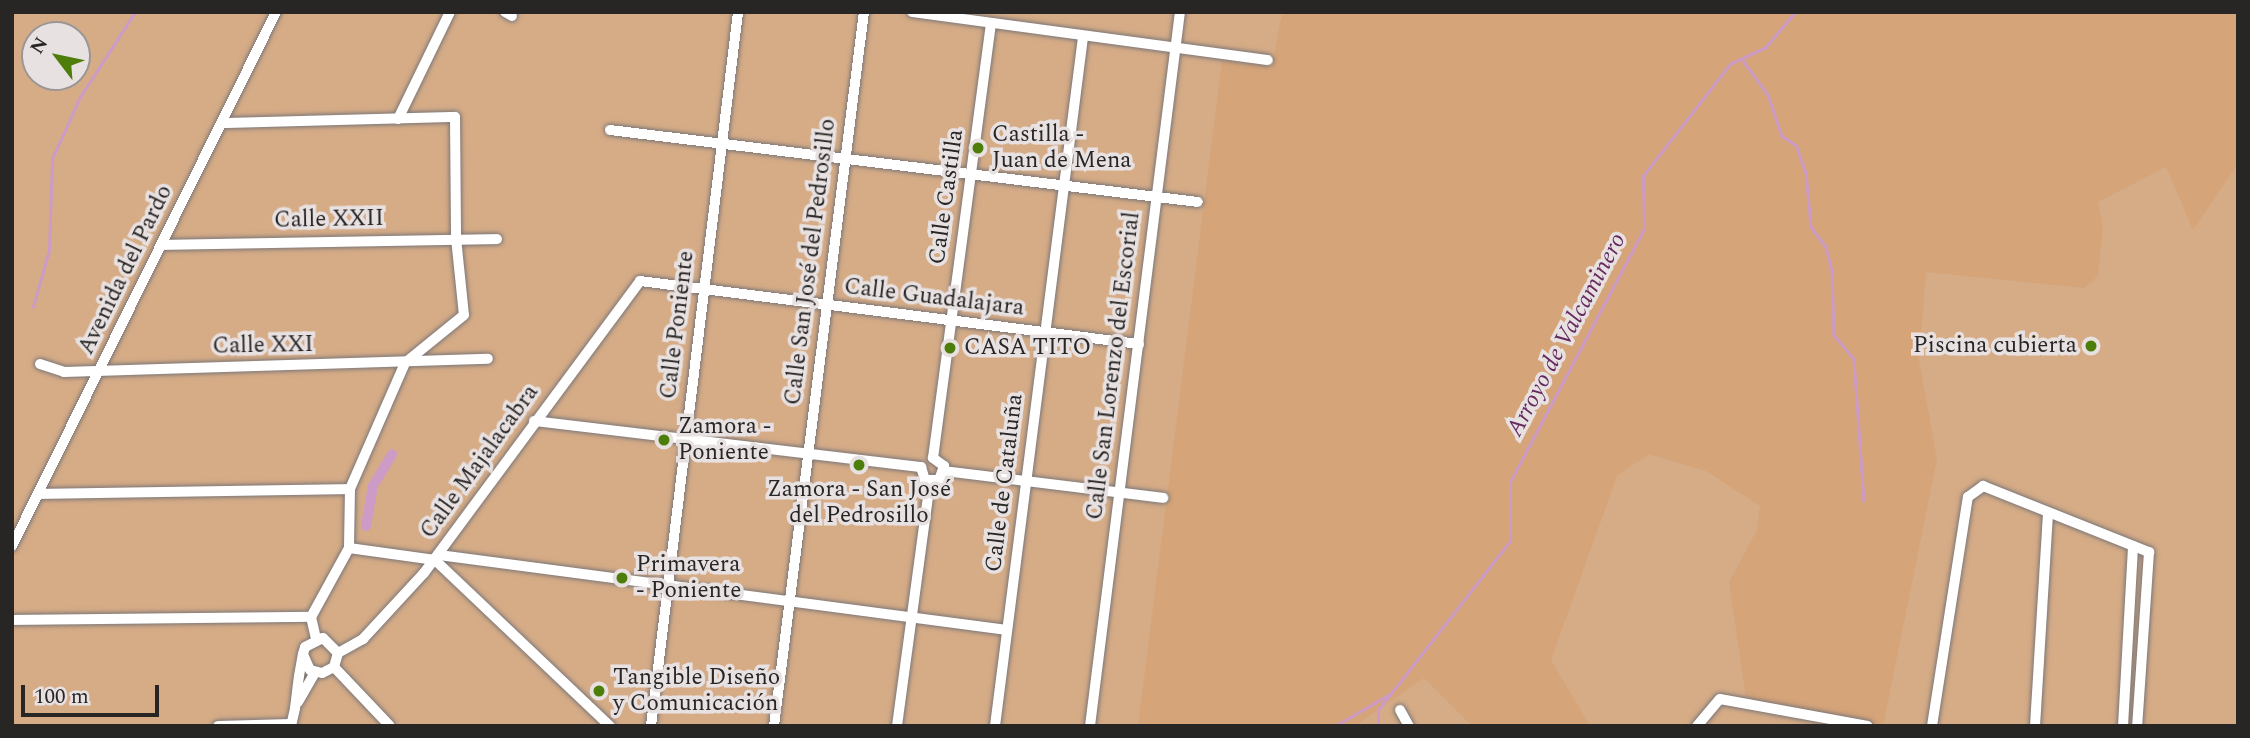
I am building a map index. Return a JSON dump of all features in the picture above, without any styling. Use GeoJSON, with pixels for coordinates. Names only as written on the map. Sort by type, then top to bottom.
{"type":"FeatureCollection","features":[{"type":"Feature","properties":{"kind":"street","name":"Avenida del Pardo"},"geometry":{"type":"LineString","coordinates":[[12,546],[276,12]]}},
{"type":"Feature","properties":{"kind":"street"},"geometry":{"type":"LineString","coordinates":[[398,119],[450,12]]}},
{"type":"Feature","properties":{"kind":"street","name":"Calle Poniente"},"geometry":{"type":"LineString","coordinates":[[651,726],[738,12]]}},
{"type":"Feature","properties":{"kind":"street","name":"Calle San José del Pedrosillo"},"geometry":{"type":"LineString","coordinates":[[774,726],[864,12]]}},
{"type":"Feature","properties":{"kind":"street"},"geometry":{"type":"LineString","coordinates":[[912,12],[1268,60]]}},
{"type":"Feature","properties":{"kind":"street","name":"Calle San Lorenzo del Escorial"},"geometry":{"type":"LineString","coordinates":[[1090,726],[1180,12]]}},
{"type":"Feature","properties":{"kind":"street","name":"Calle Castilla"},"geometry":{"type":"LineString","coordinates":[[933,458],[991,24]]}},
{"type":"Feature","properties":{"kind":"street","name":"Calle de Cataluña"},"geometry":{"type":"LineString","coordinates":[[995,726],[1083,37]]}},
{"type":"Feature","properties":{"kind":"street"},"geometry":{"type":"LineString","coordinates":[[222,122],[455,117],[456,238],[464,315],[405,363],[350,489],[349,548],[311,617],[316,638]]}},
{"type":"Feature","properties":{"kind":"street"},"geometry":{"type":"LineString","coordinates":[[610,130],[845,156],[1198,202]]}},
{"type":"Feature","properties":{"kind":"street","name":"Calle XXII"},"geometry":{"type":"LineString","coordinates":[[162,245],[497,239]]}},
{"type":"Feature","properties":{"kind":"street","name":"Calle Guadalajara"},"geometry":{"type":"LineString","coordinates":[[640,281],[1139,344]]}},
{"type":"Feature","properties":{"kind":"street","name":"Calle Majalacabra"},"geometry":{"type":"LineString","coordinates":[[338,653],[363,639],[437,557],[534,421],[640,281]]}},
{"type":"Feature","properties":{"kind":"street","name":"Calle XXI"},"geometry":{"type":"LineString","coordinates":[[40,364],[64,372],[488,359]]}},
{"type":"Feature","properties":{"kind":"street"},"geometry":{"type":"LineString","coordinates":[[534,421],[921,467],[933,458],[944,471],[1163,498]]}},
{"type":"Feature","properties":{"kind":"street"},"geometry":{"type":"LineString","coordinates":[[897,726],[930,482],[921,467]]}},
{"type":"Feature","properties":{"kind":"street"},"geometry":{"type":"LineString","coordinates":[[930,482],[944,471]]}},
{"type":"Feature","properties":{"kind":"street"},"geometry":{"type":"LineString","coordinates":[[1932,726],[1968,497],[1983,486],[2148,552],[2137,726]]}},
{"type":"Feature","properties":{"kind":"street"},"geometry":{"type":"LineString","coordinates":[[39,494],[350,489]]}},
{"type":"Feature","properties":{"kind":"street"},"geometry":{"type":"LineString","coordinates":[[2035,726],[2048,513]]}},
{"type":"Feature","properties":{"kind":"street"},"geometry":{"type":"LineString","coordinates":[[2123,726],[2133,546]]}},
{"type":"Feature","properties":{"kind":"street"},"geometry":{"type":"LineString","coordinates":[[349,548],[1007,630]]}},
{"type":"Feature","properties":{"kind":"street"},"geometry":{"type":"LineString","coordinates":[[437,557],[610,726]]}},
{"type":"Feature","properties":{"kind":"street"},"geometry":{"type":"LineString","coordinates":[[12,620],[311,617]]}},
{"type":"Feature","properties":{"kind":"street"},"geometry":{"type":"LineString","coordinates":[[316,638],[330,640],[338,653],[334,667]]}},
{"type":"Feature","properties":{"kind":"street"},"geometry":{"type":"LineString","coordinates":[[218,726],[291,725],[303,654],[316,638]]}},
{"type":"Feature","properties":{"kind":"street"},"geometry":{"type":"LineString","coordinates":[[303,654],[315,672]]}},
{"type":"Feature","properties":{"kind":"street"},"geometry":{"type":"LineString","coordinates":[[295,708],[315,672],[334,667]]}},
{"type":"Feature","properties":{"kind":"street"},"geometry":{"type":"LineString","coordinates":[[334,667],[386,724]]}},
{"type":"Feature","properties":{"kind":"street"},"geometry":{"type":"LineString","coordinates":[[1697,726],[1720,699],[1868,726]]}},
{"type":"Feature","properties":{"kind":"street"},"geometry":{"type":"LineString","coordinates":[[1400,710],[1409,726]]}},
{"type":"Feature","properties":{"kind":"shaded area"},"geometry":{"type":"Polygon","coordinates":[[[12,12],[2238,12],[2238,726],[12,726],[12,12]]]}},
{"type":"Feature","properties":{"kind":"shaded area"},"geometry":{"type":"Polygon","coordinates":[[[1282,12],[2238,12],[2238,164],[2193,230],[2166,167],[2098,202],[2103,227],[2098,276],[2084,288],[1926,272],[1919,360],[1937,459],[1883,726],[1746,698],[1729,582],[1757,530],[1760,506],[1706,471],[1649,454],[1617,476],[1551,660],[1590,726],[1472,726],[1424,678],[1355,726],[1138,726],[1222,61],[1272,67],[1282,12]]]}},
{"type":"Feature","properties":{"kind":"waterway"},"geometry":{"type":"LineString","coordinates":[[33,307],[49,250],[52,159],[80,97],[135,12]]}},
{"type":"Feature","properties":{"kind":"waterway","name":"Arroyo de Valcaminero"},"geometry":{"type":"LineString","coordinates":[[1378,726],[1378,710],[1510,541],[1510,482],[1644,229],[1643,176],[1730,64],[1765,48],[1795,12]]}},
{"type":"Feature","properties":{"kind":"waterway"},"geometry":{"type":"LineString","coordinates":[[1742,59],[1768,95],[1782,136],[1796,145],[1806,172],[1811,227],[1826,247],[1832,271],[1834,335],[1854,359],[1864,501]]}},
{"type":"Feature","properties":{"kind":"waterway"},"geometry":{"type":"LineString","coordinates":[[366,526],[373,486],[392,454]]}},
{"type":"Feature","properties":{"kind":"waterway"},"geometry":{"type":"LineString","coordinates":[[1335,726],[1390,694]]}},
{"type":"Feature","properties":{"kind":"place","name":"Castilla - Juan de Mena"},"geometry":{"type":"Point","coordinates":[978,148]}},
{"type":"Feature","properties":{"kind":"place","name":"Piscina cubierta"},"geometry":{"type":"Point","coordinates":[2091,346]}},
{"type":"Feature","properties":{"kind":"place","name":"CASA TITO"},"geometry":{"type":"Point","coordinates":[950,348]}},
{"type":"Feature","properties":{"kind":"place","name":"Zamora - Poniente"},"geometry":{"type":"Point","coordinates":[664,440]}},
{"type":"Feature","properties":{"kind":"place","name":"Zamora - San José del Pedrosillo"},"geometry":{"type":"Point","coordinates":[859,465]}},
{"type":"Feature","properties":{"kind":"place","name":"Primavera - Poniente"},"geometry":{"type":"Point","coordinates":[622,578]}},
{"type":"Feature","properties":{"kind":"place","name":"Tangible Diseño y Comunicación"},"geometry":{"type":"Point","coordinates":[599,691]}}]}
